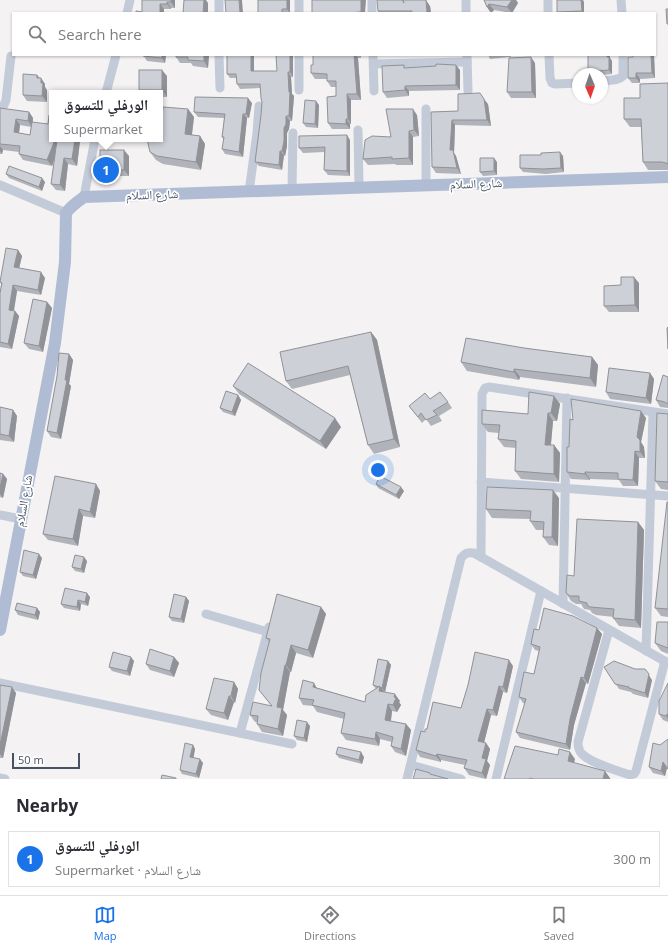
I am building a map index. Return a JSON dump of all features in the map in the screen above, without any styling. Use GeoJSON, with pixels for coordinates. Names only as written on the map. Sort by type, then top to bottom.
{"type":"FeatureCollection","features":[{"type":"Feature","properties":{"kind":"main road","name":"شارع السلام"},"geometry":{"type":"LineString","coordinates":[[84,198],[668,177]]}},
{"type":"Feature","properties":{"kind":"main road"},"geometry":{"type":"LineString","coordinates":[[66,213],[70,207],[84,198]]}},
{"type":"Feature","properties":{"kind":"main road","name":"شارع السلام"},"geometry":{"type":"LineString","coordinates":[[0,630],[58,324],[65,262],[66,213]]}},
{"type":"Feature","properties":{"kind":"street"},"geometry":{"type":"LineString","coordinates":[[127,12],[130,0]]}},
{"type":"Feature","properties":{"kind":"street"},"geometry":{"type":"LineString","coordinates":[[219,0],[219,12]]}},
{"type":"Feature","properties":{"kind":"street"},"geometry":{"type":"LineString","coordinates":[[299,0],[299,12]]}},
{"type":"Feature","properties":{"kind":"street"},"geometry":{"type":"LineString","coordinates":[[372,0],[372,12]]}},
{"type":"Feature","properties":{"kind":"street"},"geometry":{"type":"LineString","coordinates":[[466,0],[466,12]]}},
{"type":"Feature","properties":{"kind":"street"},"geometry":{"type":"LineString","coordinates":[[548,0],[548,12]]}},
{"type":"Feature","properties":{"kind":"street"},"geometry":{"type":"LineString","coordinates":[[621,0],[622,12]]}},
{"type":"Feature","properties":{"kind":"street"},"geometry":{"type":"LineString","coordinates":[[0,108],[4,105],[6,100],[11,56]]}},
{"type":"Feature","properties":{"kind":"street"},"geometry":{"type":"LineString","coordinates":[[107,90],[116,56]]}},
{"type":"Feature","properties":{"kind":"street"},"geometry":{"type":"LineString","coordinates":[[219,56],[220,88]]}},
{"type":"Feature","properties":{"kind":"street"},"geometry":{"type":"LineString","coordinates":[[299,56],[300,90]]}},
{"type":"Feature","properties":{"kind":"street"},"geometry":{"type":"LineString","coordinates":[[549,56],[550,78],[552,83],[572,83]]}},
{"type":"Feature","properties":{"kind":"street"},"geometry":{"type":"LineString","coordinates":[[608,80],[614,80],[623,76],[623,56]]}},
{"type":"Feature","properties":{"kind":"street"},"geometry":{"type":"LineString","coordinates":[[374,91],[374,60],[467,59],[468,91]]}},
{"type":"Feature","properties":{"kind":"street"},"geometry":{"type":"LineString","coordinates":[[249,192],[259,106]]}},
{"type":"Feature","properties":{"kind":"street"},"geometry":{"type":"LineString","coordinates":[[426,109],[426,186]]}},
{"type":"Feature","properties":{"kind":"street"},"geometry":{"type":"LineString","coordinates":[[358,130],[359,188]]}},
{"type":"Feature","properties":{"kind":"street"},"geometry":{"type":"LineString","coordinates":[[292,190],[293,133]]}},
{"type":"Feature","properties":{"kind":"street"},"geometry":{"type":"LineString","coordinates":[[84,198],[94,142]]}},
{"type":"Feature","properties":{"kind":"street"},"geometry":{"type":"LineString","coordinates":[[0,185],[66,213]]}},
{"type":"Feature","properties":{"kind":"street"},"geometry":{"type":"LineString","coordinates":[[481,557],[483,389],[489,387],[668,414]]}},
{"type":"Feature","properties":{"kind":"street"},"geometry":{"type":"LineString","coordinates":[[563,604],[567,398]]}},
{"type":"Feature","properties":{"kind":"street"},"geometry":{"type":"LineString","coordinates":[[646,651],[653,412]]}},
{"type":"Feature","properties":{"kind":"street"},"geometry":{"type":"LineString","coordinates":[[481,482],[668,496]]}},
{"type":"Feature","properties":{"kind":"street"},"geometry":{"type":"LineString","coordinates":[[0,515],[21,519]]}},
{"type":"Feature","properties":{"kind":"street"},"geometry":{"type":"LineString","coordinates":[[407,779],[461,558],[465,554],[474,553],[666,662],[636,771],[634,774],[630,775],[600,765],[582,754],[578,742],[609,630]]}},
{"type":"Feature","properties":{"kind":"street"},"geometry":{"type":"LineString","coordinates":[[496,779],[541,591]]}},
{"type":"Feature","properties":{"kind":"street"},"geometry":{"type":"LineString","coordinates":[[206,614],[268,632]]}},
{"type":"Feature","properties":{"kind":"street"},"geometry":{"type":"LineString","coordinates":[[240,734],[271,620]]}},
{"type":"Feature","properties":{"kind":"street"},"geometry":{"type":"LineString","coordinates":[[0,683],[292,744]]}},
{"type":"Feature","properties":{"kind":"street"},"geometry":{"type":"LineString","coordinates":[[411,765],[461,779]]}},
{"type":"Feature","properties":{"kind":"street"},"geometry":{"type":"LineString","coordinates":[[0,778],[5,779]]}},
{"type":"Feature","properties":{"kind":"building"},"geometry":{"type":"Polygon","coordinates":[[[142,0],[171,0],[171,2],[167,2],[167,4],[160,4],[160,12],[142,12],[142,0]]]}},
{"type":"Feature","properties":{"kind":"building"},"geometry":{"type":"Polygon","coordinates":[[[184,0],[204,0],[203,12],[183,12],[184,0]]]}},
{"type":"Feature","properties":{"kind":"building"},"geometry":{"type":"Polygon","coordinates":[[[225,0],[239,0],[240,12],[226,12],[225,0]]]}},
{"type":"Feature","properties":{"kind":"building"},"geometry":{"type":"Polygon","coordinates":[[[258,0],[287,0],[287,9],[282,9],[282,12],[258,12],[258,0]]]}},
{"type":"Feature","properties":{"kind":"building"},"geometry":{"type":"Polygon","coordinates":[[[312,0],[361,0],[361,12],[312,12],[312,0]]]}},
{"type":"Feature","properties":{"kind":"building"},"geometry":{"type":"Polygon","coordinates":[[[377,0],[402,0],[404,3],[403,0],[426,0],[427,12],[378,11],[377,0]]]}},
{"type":"Feature","properties":{"kind":"building"},"geometry":{"type":"Polygon","coordinates":[[[484,0],[512,0],[507,7],[489,4],[487,7],[484,0]]]}},
{"type":"Feature","properties":{"kind":"building"},"geometry":{"type":"Polygon","coordinates":[[[557,0],[581,0],[582,11],[557,12],[557,0]]]}},
{"type":"Feature","properties":{"kind":"building"},"geometry":{"type":"Polygon","coordinates":[[[666,9],[668,9],[668,24],[667,24],[666,9]]]}},
{"type":"Feature","properties":{"kind":"building"},"geometry":{"type":"Polygon","coordinates":[[[143,56],[162,56],[162,58],[143,56]]]}},
{"type":"Feature","properties":{"kind":"building"},"geometry":{"type":"Polygon","coordinates":[[[204,56],[204,61],[188,60],[188,57],[176,57],[204,56]]]}},
{"type":"Feature","properties":{"kind":"building"},"geometry":{"type":"Polygon","coordinates":[[[227,56],[251,56],[251,71],[277,71],[276,56],[290,56],[290,72],[288,72],[290,92],[289,116],[286,116],[284,141],[282,151],[280,151],[279,165],[255,162],[262,102],[260,84],[237,84],[236,74],[227,74],[227,56]]]}},
{"type":"Feature","properties":{"kind":"building"},"geometry":{"type":"Polygon","coordinates":[[[313,56],[354,56],[357,94],[347,94],[348,119],[346,119],[346,124],[328,123],[327,97],[336,96],[336,81],[327,81],[327,74],[311,73],[311,65],[313,65],[313,56]]]}},
{"type":"Feature","properties":{"kind":"building"},"geometry":{"type":"Polygon","coordinates":[[[588,56],[609,57],[609,70],[608,68],[588,68],[588,56]]]}},
{"type":"Feature","properties":{"kind":"building"},"geometry":{"type":"Polygon","coordinates":[[[651,56],[652,73],[636,73],[636,78],[628,78],[628,57],[651,56]]]}},
{"type":"Feature","properties":{"kind":"building"},"geometry":{"type":"Polygon","coordinates":[[[531,57],[532,92],[507,92],[509,58],[531,57]]]}},
{"type":"Feature","properties":{"kind":"building"},"geometry":{"type":"Polygon","coordinates":[[[436,64],[456,65],[456,85],[405,86],[405,90],[383,92],[382,66],[404,65],[404,68],[436,66],[436,64]]]}},
{"type":"Feature","properties":{"kind":"building"},"geometry":{"type":"Polygon","coordinates":[[[139,70],[162,70],[162,90],[139,90],[139,70]]]}},
{"type":"Feature","properties":{"kind":"building"},"geometry":{"type":"Polygon","coordinates":[[[23,74],[37,75],[37,78],[41,78],[41,83],[43,83],[42,96],[23,95],[23,74]]]}},
{"type":"Feature","properties":{"kind":"building"},"geometry":{"type":"Polygon","coordinates":[[[668,83],[668,164],[662,162],[643,162],[641,119],[624,119],[624,98],[640,98],[640,84],[668,83]]]}},
{"type":"Feature","properties":{"kind":"building"},"geometry":{"type":"Polygon","coordinates":[[[480,93],[484,99],[487,120],[452,120],[450,150],[453,150],[457,168],[432,167],[431,112],[458,111],[458,94],[480,93]]]}},
{"type":"Feature","properties":{"kind":"building"},"geometry":{"type":"Polygon","coordinates":[[[195,97],[248,98],[246,114],[243,114],[239,152],[222,149],[225,114],[194,112],[195,97]]]}},
{"type":"Feature","properties":{"kind":"building"},"geometry":{"type":"Polygon","coordinates":[[[305,100],[316,101],[315,124],[303,123],[305,100]]]}},
{"type":"Feature","properties":{"kind":"building"},"geometry":{"type":"Polygon","coordinates":[[[163,107],[188,109],[185,134],[200,136],[196,162],[157,156],[150,152],[148,142],[163,142],[163,107]]]}},
{"type":"Feature","properties":{"kind":"building"},"geometry":{"type":"Polygon","coordinates":[[[0,108],[29,112],[28,121],[16,119],[14,132],[30,135],[32,122],[48,124],[49,115],[49,142],[54,142],[47,160],[19,154],[20,146],[0,144],[0,108]]]}},
{"type":"Feature","properties":{"kind":"building"},"geometry":{"type":"Polygon","coordinates":[[[386,109],[413,109],[414,130],[409,131],[409,158],[392,159],[392,157],[363,159],[365,140],[372,136],[391,137],[386,109]]]}},
{"type":"Feature","properties":{"kind":"building"},"geometry":{"type":"Polygon","coordinates":[[[347,135],[347,171],[324,170],[325,147],[299,148],[299,136],[347,135]]]}},
{"type":"Feature","properties":{"kind":"building"},"geometry":{"type":"Polygon","coordinates":[[[57,142],[75,142],[72,159],[64,158],[60,185],[51,184],[57,142]]]}},
{"type":"Feature","properties":{"kind":"building"},"geometry":{"type":"Polygon","coordinates":[[[100,150],[124,150],[124,170],[100,170],[100,150]]]}},
{"type":"Feature","properties":{"kind":"building"},"geometry":{"type":"Polygon","coordinates":[[[560,152],[561,168],[520,168],[520,155],[541,155],[541,153],[560,152]]]}},
{"type":"Feature","properties":{"kind":"building"},"geometry":{"type":"Polygon","coordinates":[[[480,158],[494,158],[494,171],[480,172],[480,158]]]}},
{"type":"Feature","properties":{"kind":"building"},"geometry":{"type":"Polygon","coordinates":[[[9,166],[42,178],[39,187],[6,174],[9,166]]]}},
{"type":"Feature","properties":{"kind":"building"},"geometry":{"type":"Polygon","coordinates":[[[6,248],[18,250],[14,267],[41,272],[38,290],[13,285],[9,310],[15,311],[8,344],[0,342],[0,293],[2,283],[0,282],[6,248]]]}},
{"type":"Feature","properties":{"kind":"building"},"geometry":{"type":"Polygon","coordinates":[[[621,277],[634,277],[635,305],[604,306],[604,286],[621,285],[621,277]]]}},
{"type":"Feature","properties":{"kind":"building"},"geometry":{"type":"Polygon","coordinates":[[[33,299],[47,302],[39,346],[24,343],[33,299]]]}},
{"type":"Feature","properties":{"kind":"building"},"geometry":{"type":"Polygon","coordinates":[[[668,327],[668,349],[667,328],[668,327]]]}},
{"type":"Feature","properties":{"kind":"building"},"geometry":{"type":"Polygon","coordinates":[[[371,332],[394,439],[368,445],[348,366],[286,381],[280,352],[371,332]]]}},
{"type":"Feature","properties":{"kind":"building"},"geometry":{"type":"Polygon","coordinates":[[[466,338],[524,348],[592,357],[590,378],[514,369],[514,372],[461,362],[466,338]]]}},
{"type":"Feature","properties":{"kind":"building"},"geometry":{"type":"Polygon","coordinates":[[[59,353],[69,354],[65,380],[67,380],[57,433],[47,431],[57,376],[59,353]]]}},
{"type":"Feature","properties":{"kind":"building"},"geometry":{"type":"Polygon","coordinates":[[[248,363],[335,418],[320,441],[233,386],[248,363]]]}},
{"type":"Feature","properties":{"kind":"building"},"geometry":{"type":"Polygon","coordinates":[[[609,368],[650,373],[646,398],[606,392],[609,368]]]}},
{"type":"Feature","properties":{"kind":"building"},"geometry":{"type":"Polygon","coordinates":[[[663,375],[668,377],[668,404],[656,400],[663,375]]]}},
{"type":"Feature","properties":{"kind":"building"},"geometry":{"type":"Polygon","coordinates":[[[226,391],[238,395],[232,412],[220,408],[226,391]]]}},
{"type":"Feature","properties":{"kind":"building"},"geometry":{"type":"Polygon","coordinates":[[[440,392],[448,402],[433,411],[437,415],[426,420],[421,413],[418,417],[409,406],[425,393],[430,399],[440,392]]]}},
{"type":"Feature","properties":{"kind":"building"},"geometry":{"type":"Polygon","coordinates":[[[529,392],[554,396],[551,413],[548,413],[545,445],[554,445],[554,474],[515,471],[516,441],[498,439],[500,425],[482,424],[482,410],[528,414],[529,392]]]}},
{"type":"Feature","properties":{"kind":"building"},"geometry":{"type":"Polygon","coordinates":[[[571,399],[641,411],[637,437],[640,440],[640,452],[635,451],[633,480],[618,479],[618,473],[585,472],[585,474],[567,472],[567,447],[569,447],[570,419],[573,420],[571,399]]]}},
{"type":"Feature","properties":{"kind":"building"},"geometry":{"type":"Polygon","coordinates":[[[0,407],[13,410],[9,436],[0,434],[0,407]]]}},
{"type":"Feature","properties":{"kind":"building"},"geometry":{"type":"Polygon","coordinates":[[[657,413],[668,414],[668,482],[655,481],[657,413]]]}},
{"type":"Feature","properties":{"kind":"building"},"geometry":{"type":"Polygon","coordinates":[[[0,473],[3,474],[0,488],[0,473]]]}},
{"type":"Feature","properties":{"kind":"building"},"geometry":{"type":"Polygon","coordinates":[[[55,476],[96,484],[90,512],[79,509],[73,539],[43,534],[55,476]]]}},
{"type":"Feature","properties":{"kind":"building"},"geometry":{"type":"Polygon","coordinates":[[[380,476],[401,487],[396,495],[376,484],[380,476]]]}},
{"type":"Feature","properties":{"kind":"building"},"geometry":{"type":"Polygon","coordinates":[[[487,487],[553,490],[552,537],[543,537],[544,522],[530,521],[531,511],[486,509],[487,487]]]}},
{"type":"Feature","properties":{"kind":"building"},"geometry":{"type":"Polygon","coordinates":[[[668,502],[668,609],[655,608],[668,502]]]}},
{"type":"Feature","properties":{"kind":"building"},"geometry":{"type":"Polygon","coordinates":[[[577,519],[638,522],[635,620],[613,618],[614,609],[590,607],[587,603],[579,601],[579,596],[570,596],[566,593],[567,575],[574,576],[577,519]]]}},
{"type":"Feature","properties":{"kind":"building"},"geometry":{"type":"Polygon","coordinates":[[[24,550],[39,554],[33,575],[20,572],[24,550]]]}},
{"type":"Feature","properties":{"kind":"building"},"geometry":{"type":"Polygon","coordinates":[[[75,555],[84,557],[81,569],[72,567],[75,555]]]}},
{"type":"Feature","properties":{"kind":"building"},"geometry":{"type":"Polygon","coordinates":[[[65,588],[87,593],[85,602],[78,600],[77,607],[61,604],[65,588]]]}},
{"type":"Feature","properties":{"kind":"building"},"geometry":{"type":"Polygon","coordinates":[[[174,594],[186,597],[181,619],[169,617],[174,594]]]}},
{"type":"Feature","properties":{"kind":"building"},"geometry":{"type":"Polygon","coordinates":[[[277,594],[321,607],[308,650],[291,645],[285,665],[277,707],[282,708],[278,729],[257,724],[258,716],[250,715],[253,702],[272,706],[259,690],[261,673],[270,639],[266,638],[277,594]]]}},
{"type":"Feature","properties":{"kind":"building"},"geometry":{"type":"Polygon","coordinates":[[[17,603],[37,608],[35,615],[15,610],[17,603]]]}},
{"type":"Feature","properties":{"kind":"building"},"geometry":{"type":"Polygon","coordinates":[[[544,608],[573,616],[597,628],[584,678],[581,677],[570,719],[566,744],[516,732],[526,699],[519,697],[524,672],[534,674],[540,647],[531,644],[534,629],[539,630],[544,608]]]}},
{"type":"Feature","properties":{"kind":"building"},"geometry":{"type":"Polygon","coordinates":[[[657,622],[668,622],[668,648],[655,643],[657,622]]]}},
{"type":"Feature","properties":{"kind":"building"},"geometry":{"type":"Polygon","coordinates":[[[150,649],[174,657],[170,671],[146,664],[150,649]]]}},
{"type":"Feature","properties":{"kind":"building"},"geometry":{"type":"Polygon","coordinates":[[[113,652],[131,657],[127,671],[109,667],[113,652]]]}},
{"type":"Feature","properties":{"kind":"building"},"geometry":{"type":"Polygon","coordinates":[[[475,652],[509,660],[503,687],[499,686],[493,710],[487,709],[478,741],[486,743],[482,758],[486,759],[482,773],[464,768],[467,760],[437,754],[436,756],[416,750],[421,731],[425,732],[425,729],[427,729],[433,702],[461,708],[468,685],[475,652]]]}},
{"type":"Feature","properties":{"kind":"building"},"geometry":{"type":"Polygon","coordinates":[[[378,659],[388,661],[382,688],[373,685],[378,659]]]}},
{"type":"Feature","properties":{"kind":"building"},"geometry":{"type":"Polygon","coordinates":[[[614,661],[635,669],[645,669],[649,674],[645,693],[615,684],[604,667],[614,661]]]}},
{"type":"Feature","properties":{"kind":"building"},"geometry":{"type":"Polygon","coordinates":[[[214,678],[234,682],[231,696],[229,696],[224,713],[206,709],[214,678]]]}},
{"type":"Feature","properties":{"kind":"building"},"geometry":{"type":"Polygon","coordinates":[[[303,680],[314,683],[313,687],[365,702],[366,695],[380,686],[379,691],[395,694],[394,697],[396,698],[393,705],[388,704],[385,720],[406,724],[401,749],[391,746],[393,737],[376,732],[375,739],[341,733],[345,713],[312,705],[314,700],[299,698],[303,680]]]}},
{"type":"Feature","properties":{"kind":"building"},"geometry":{"type":"Polygon","coordinates":[[[668,683],[668,715],[667,714],[666,716],[659,714],[659,701],[668,683]]]}},
{"type":"Feature","properties":{"kind":"building"},"geometry":{"type":"Polygon","coordinates":[[[0,685],[12,687],[0,745],[0,685]]]}},
{"type":"Feature","properties":{"kind":"building"},"geometry":{"type":"Polygon","coordinates":[[[297,720],[307,722],[304,738],[294,736],[297,720]]]}},
{"type":"Feature","properties":{"kind":"building"},"geometry":{"type":"Polygon","coordinates":[[[668,739],[668,769],[663,762],[661,771],[649,767],[653,743],[660,745],[668,739]]]}},
{"type":"Feature","properties":{"kind":"building"},"geometry":{"type":"Polygon","coordinates":[[[185,743],[193,745],[190,757],[200,759],[196,774],[180,770],[185,743]]]}},
{"type":"Feature","properties":{"kind":"building"},"geometry":{"type":"Polygon","coordinates":[[[515,746],[558,755],[559,749],[570,752],[568,761],[605,771],[603,779],[504,779],[515,746]]]}},
{"type":"Feature","properties":{"kind":"building"},"geometry":{"type":"Polygon","coordinates":[[[338,747],[361,752],[359,760],[336,754],[338,747]]]}},
{"type":"Feature","properties":{"kind":"building"},"geometry":{"type":"Polygon","coordinates":[[[416,769],[430,774],[448,779],[413,779],[416,769]]]}},
{"type":"Feature","properties":{"kind":"building"},"geometry":{"type":"Polygon","coordinates":[[[162,775],[176,778],[176,779],[161,779],[162,775]]]}},
{"type":"Feature","properties":{"kind":"place","name":"الورفلي للتسوق"},"geometry":{"type":"Point","coordinates":[106,170]}}]}
